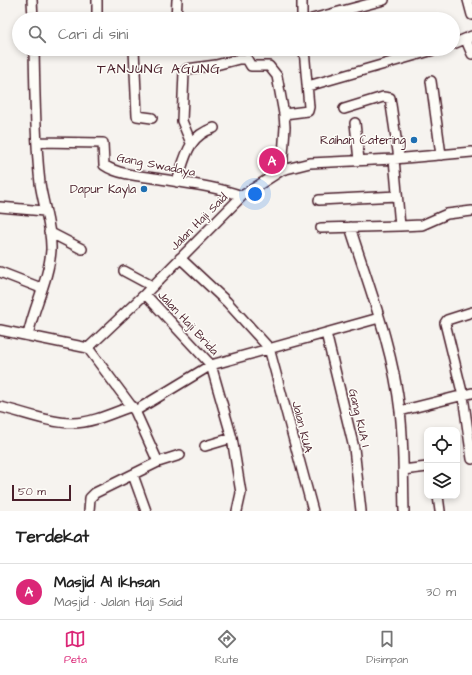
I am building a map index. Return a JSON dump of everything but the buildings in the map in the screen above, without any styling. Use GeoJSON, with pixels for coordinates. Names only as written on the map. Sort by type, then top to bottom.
{"type":"FeatureCollection","features":[{"type":"Feature","properties":{"kind":"street"},"geometry":{"type":"LineString","coordinates":[[32,0],[33,12]]}},
{"type":"Feature","properties":{"kind":"street"},"geometry":{"type":"LineString","coordinates":[[97,0],[97,12]]}},
{"type":"Feature","properties":{"kind":"street"},"geometry":{"type":"LineString","coordinates":[[176,0],[176,12]]}},
{"type":"Feature","properties":{"kind":"street"},"geometry":{"type":"LineString","coordinates":[[302,0],[302,12]]}},
{"type":"Feature","properties":{"kind":"street"},"geometry":{"type":"LineString","coordinates":[[339,12],[384,0]]}},
{"type":"Feature","properties":{"kind":"street"},"geometry":{"type":"LineString","coordinates":[[468,0],[472,15]]}},
{"type":"Feature","properties":{"kind":"street"},"geometry":{"type":"LineString","coordinates":[[469,38],[472,54]]}},
{"type":"Feature","properties":{"kind":"street"},"geometry":{"type":"LineString","coordinates":[[28,335],[47,276],[50,261],[50,232],[44,211],[37,142],[34,56]]}},
{"type":"Feature","properties":{"kind":"street"},"geometry":{"type":"LineString","coordinates":[[134,56],[137,116],[152,118]]}},
{"type":"Feature","properties":{"kind":"street"},"geometry":{"type":"LineString","coordinates":[[284,114],[308,111],[308,86],[305,56]]}},
{"type":"Feature","properties":{"kind":"street"},"geometry":{"type":"LineString","coordinates":[[308,86],[413,56]]}},
{"type":"Feature","properties":{"kind":"street"},"geometry":{"type":"LineString","coordinates":[[191,143],[183,128],[182,120],[184,72],[187,69],[216,65],[239,59],[247,59],[251,66],[269,66],[277,76],[285,127],[282,170]]}},
{"type":"Feature","properties":{"kind":"street"},"geometry":{"type":"LineString","coordinates":[[431,81],[441,155]]}},
{"type":"Feature","properties":{"kind":"street"},"geometry":{"type":"LineString","coordinates":[[344,109],[383,97],[390,98],[396,159],[397,196],[400,226]]}},
{"type":"Feature","properties":{"kind":"street"},"geometry":{"type":"LineString","coordinates":[[355,123],[359,160]]}},
{"type":"Feature","properties":{"kind":"street"},"geometry":{"type":"LineString","coordinates":[[177,182],[191,143],[200,133],[214,128]]}},
{"type":"Feature","properties":{"kind":"street","name":"Gang Swadaya"},"geometry":{"type":"LineString","coordinates":[[37,142],[103,143],[104,165],[110,169],[223,190],[242,196]]}},
{"type":"Feature","properties":{"kind":"street","name":"Jalan Haji Said"},"geometry":{"type":"LineString","coordinates":[[88,348],[145,294],[242,196],[282,170],[310,163],[396,159],[472,152]]}},
{"type":"Feature","properties":{"kind":"street"},"geometry":{"type":"LineString","coordinates":[[319,200],[397,196]]}},
{"type":"Feature","properties":{"kind":"street"},"geometry":{"type":"LineString","coordinates":[[0,207],[44,211]]}},
{"type":"Feature","properties":{"kind":"street"},"geometry":{"type":"LineString","coordinates":[[321,228],[422,225],[447,214],[472,211]]}},
{"type":"Feature","properties":{"kind":"street"},"geometry":{"type":"LineString","coordinates":[[350,227],[379,318],[400,411],[404,511]]}},
{"type":"Feature","properties":{"kind":"street"},"geometry":{"type":"LineString","coordinates":[[50,232],[82,250]]}},
{"type":"Feature","properties":{"kind":"street"},"geometry":{"type":"LineString","coordinates":[[180,258],[227,302],[269,348]]}},
{"type":"Feature","properties":{"kind":"street"},"geometry":{"type":"LineString","coordinates":[[124,271],[152,286]]}},
{"type":"Feature","properties":{"kind":"street"},"geometry":{"type":"LineString","coordinates":[[0,272],[42,288]]}},
{"type":"Feature","properties":{"kind":"street","name":"Jalan Haji Brida"},"geometry":{"type":"LineString","coordinates":[[145,294],[211,365],[232,438],[241,493],[237,511]]}},
{"type":"Feature","properties":{"kind":"street"},"geometry":{"type":"LineString","coordinates":[[472,312],[447,320],[445,323],[463,396],[472,459]]}},
{"type":"Feature","properties":{"kind":"street"},"geometry":{"type":"LineString","coordinates":[[0,407],[60,422],[73,423],[88,421],[133,409],[211,365],[379,318]]}},
{"type":"Feature","properties":{"kind":"street"},"geometry":{"type":"LineString","coordinates":[[0,330],[88,348],[133,409],[158,462]]}},
{"type":"Feature","properties":{"kind":"street","name":"Gang KUA I"},"geometry":{"type":"LineString","coordinates":[[326,333],[354,448],[361,511]]}},
{"type":"Feature","properties":{"kind":"street","name":"Jalan KUA"},"geometry":{"type":"LineString","coordinates":[[269,348],[313,511]]}},
{"type":"Feature","properties":{"kind":"street"},"geometry":{"type":"LineString","coordinates":[[400,411],[472,393]]}},
{"type":"Feature","properties":{"kind":"street"},"geometry":{"type":"LineString","coordinates":[[205,446],[232,438]]}},
{"type":"Feature","properties":{"kind":"street"},"geometry":{"type":"LineString","coordinates":[[89,511],[90,498],[95,492],[134,475],[158,462],[180,455]]}},
{"type":"Feature","properties":{"kind":"street"},"geometry":{"type":"LineString","coordinates":[[403,470],[424,467]]}},
{"type":"Feature","properties":{"kind":"street"},"geometry":{"type":"LineString","coordinates":[[134,475],[146,511]]}},
{"type":"Feature","properties":{"kind":"street"},"geometry":{"type":"LineString","coordinates":[[438,499],[440,511]]}},
{"type":"Feature","properties":{"kind":"place","name":"Raihan Catering"},"geometry":{"type":"Point","coordinates":[414,140]}},
{"type":"Feature","properties":{"kind":"place","name":"Masjid Al Ikhsan"},"geometry":{"type":"Point","coordinates":[272,161]}},
{"type":"Feature","properties":{"kind":"place","name":"Dapur Kayla"},"geometry":{"type":"Point","coordinates":[144,189]}},
{"type":"Feature","properties":{"kind":"district","name":"TANJUNG AGUNG"},"geometry":{"type":"Point","coordinates":[159,69]}}]}
